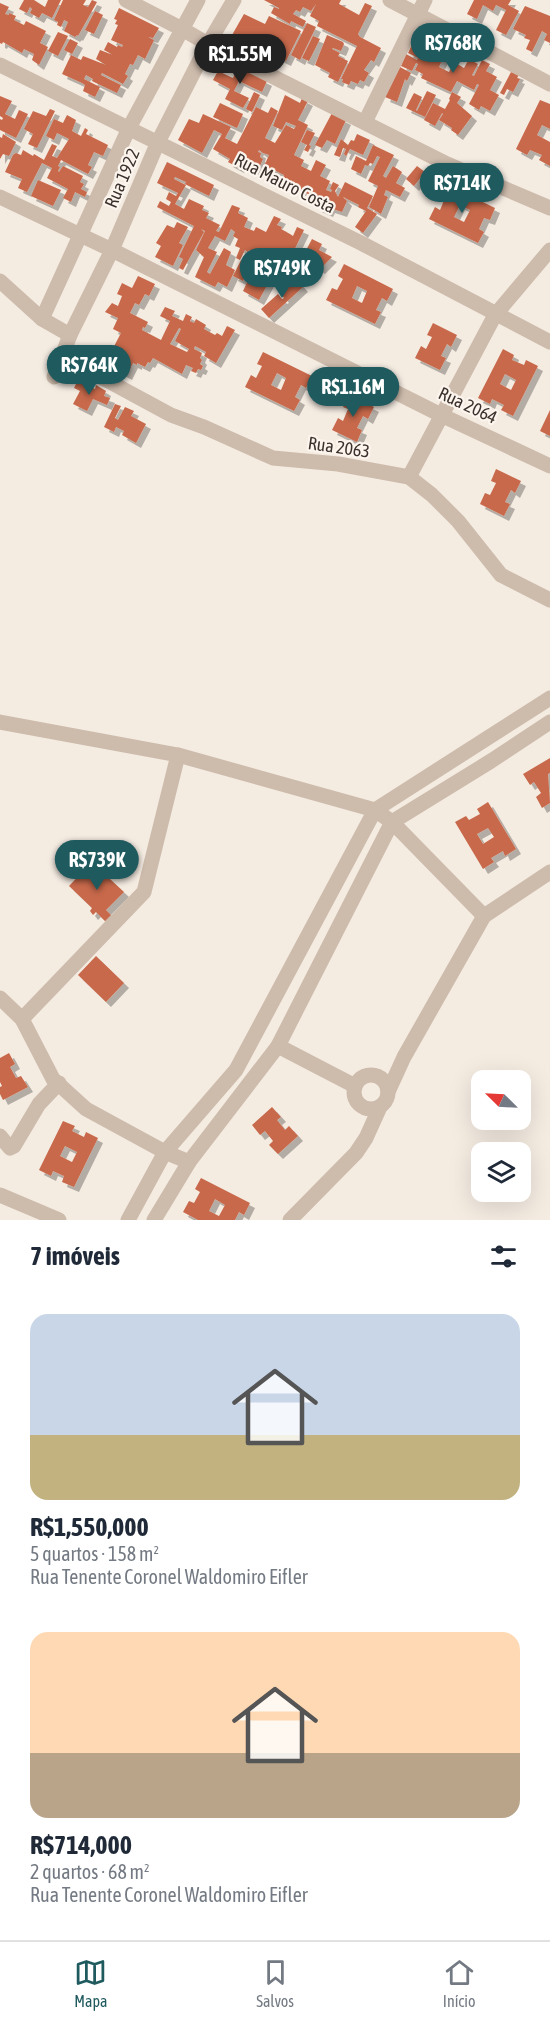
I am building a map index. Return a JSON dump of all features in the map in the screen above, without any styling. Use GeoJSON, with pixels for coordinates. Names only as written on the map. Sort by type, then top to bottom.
{"type":"FeatureCollection","features":[{"type":"Feature","properties":{"kind":"street"},"geometry":{"type":"LineString","coordinates":[[126,0],[182,28],[208,44],[447,164],[550,208]]}},
{"type":"Feature","properties":{"kind":"street","name":"Rua 1922"},"geometry":{"type":"LineString","coordinates":[[42,319],[129,129],[198,0]]}},
{"type":"Feature","properties":{"kind":"street","name":"Rua 1922"},"geometry":{"type":"LineString","coordinates":[[54,377],[70,335],[112,250],[159,142],[208,44],[234,0]]}},
{"type":"Feature","properties":{"kind":"street"},"geometry":{"type":"LineString","coordinates":[[390,0],[421,7],[550,84]]}},
{"type":"Feature","properties":{"kind":"street"},"geometry":{"type":"LineString","coordinates":[[365,122],[421,7]]}},
{"type":"Feature","properties":{"kind":"street","name":"Rua Mauro Costa"},"geometry":{"type":"LineString","coordinates":[[0,65],[361,243],[550,342]]}},
{"type":"Feature","properties":{"kind":"street","name":"Rua 2064"},"geometry":{"type":"LineString","coordinates":[[0,197],[112,250],[441,415],[550,466]]}},
{"type":"Feature","properties":{"kind":"street"},"geometry":{"type":"LineString","coordinates":[[409,477],[495,315],[550,250]]}},
{"type":"Feature","properties":{"kind":"street"},"geometry":{"type":"LineString","coordinates":[[0,281],[42,319],[70,335]]}},
{"type":"Feature","properties":{"kind":"street","name":"Rua 2063"},"geometry":{"type":"LineString","coordinates":[[62,356],[171,415],[204,427],[273,459],[338,464],[409,477],[432,495],[458,521],[501,575],[550,600]]}},
{"type":"Feature","properties":{"kind":"street"},"geometry":{"type":"LineString","coordinates":[[129,1220],[165,1152],[236,1070],[375,810],[550,698]]}},
{"type":"Feature","properties":{"kind":"street"},"geometry":{"type":"LineString","coordinates":[[0,722],[178,755],[375,810],[392,822],[484,916]]}},
{"type":"Feature","properties":{"kind":"street"},"geometry":{"type":"LineString","coordinates":[[154,1220],[189,1162],[278,1046],[392,822],[550,722]]}},
{"type":"Feature","properties":{"kind":"street"},"geometry":{"type":"LineString","coordinates":[[22,1019],[144,892],[178,755]]}},
{"type":"Feature","properties":{"kind":"street"},"geometry":{"type":"LineString","coordinates":[[290,1220],[356,1153],[366,1138],[404,1057],[484,916],[550,872]]}},
{"type":"Feature","properties":{"kind":"street"},"geometry":{"type":"LineString","coordinates":[[0,998],[22,1019],[53,1079],[86,1109],[165,1152],[189,1162]]}},
{"type":"Feature","properties":{"kind":"street"},"geometry":{"type":"LineString","coordinates":[[278,1046],[356,1086]]}},
{"type":"Feature","properties":{"kind":"street"},"geometry":{"type":"LineString","coordinates":[[366,1138],[355,1098],[356,1086],[363,1077],[374,1076],[404,1057]]}},
{"type":"Feature","properties":{"kind":"street"},"geometry":{"type":"LineString","coordinates":[[374,1076],[384,1081],[388,1092]]}},
{"type":"Feature","properties":{"kind":"street"},"geometry":{"type":"LineString","coordinates":[[0,1136],[10,1148],[14,1146],[39,1104],[59,1083]]}},
{"type":"Feature","properties":{"kind":"street"},"geometry":{"type":"LineString","coordinates":[[358,1103],[369,1109],[380,1107]]}},
{"type":"Feature","properties":{"kind":"street"},"geometry":{"type":"LineString","coordinates":[[0,1195],[60,1220]]}},
{"type":"Feature","properties":{"kind":"building"},"geometry":{"type":"Polygon","coordinates":[[[24,0],[34,0],[45,7],[48,0],[61,0],[52,18],[42,13],[39,18],[30,13],[32,9],[30,7],[27,13],[19,9],[24,0]]]}},
{"type":"Feature","properties":{"kind":"building"},"geometry":{"type":"Polygon","coordinates":[[[63,0],[86,0],[83,5],[88,7],[92,0],[97,2],[78,36],[75,37],[64,31],[68,22],[64,20],[61,27],[54,20],[63,0]]]}},
{"type":"Feature","properties":{"kind":"building"},"geometry":{"type":"Polygon","coordinates":[[[264,0],[341,0],[339,4],[359,15],[365,3],[372,6],[358,34],[381,48],[374,62],[371,60],[364,70],[369,73],[364,82],[360,80],[358,84],[351,81],[349,85],[342,82],[343,79],[341,79],[357,46],[317,26],[319,21],[310,16],[316,4],[311,11],[303,7],[300,12],[296,10],[293,14],[306,21],[303,27],[291,21],[290,24],[271,13],[274,7],[279,8],[264,0]]]}},
{"type":"Feature","properties":{"kind":"building"},"geometry":{"type":"Polygon","coordinates":[[[474,0],[511,0],[508,5],[519,11],[506,35],[496,30],[506,10],[496,5],[493,11],[483,5],[477,19],[467,14],[474,0]]]}},
{"type":"Feature","properties":{"kind":"building"},"geometry":{"type":"Polygon","coordinates":[[[0,3],[9,7],[5,14],[16,16],[14,20],[24,25],[26,21],[46,31],[40,43],[48,47],[39,65],[32,60],[34,54],[24,49],[22,53],[3,42],[0,43],[0,3]]]}},
{"type":"Feature","properties":{"kind":"building"},"geometry":{"type":"Polygon","coordinates":[[[525,6],[550,16],[550,43],[544,40],[547,34],[542,31],[532,52],[526,49],[530,40],[524,38],[526,35],[513,29],[525,6]]]}},
{"type":"Feature","properties":{"kind":"building"},"geometry":{"type":"Polygon","coordinates":[[[119,8],[159,28],[153,38],[148,37],[154,40],[145,59],[138,55],[133,65],[130,64],[125,74],[128,76],[123,84],[102,73],[101,75],[121,85],[117,93],[92,81],[93,79],[86,75],[84,79],[100,87],[95,97],[83,91],[85,85],[62,74],[71,55],[81,60],[83,56],[106,65],[96,59],[100,50],[113,55],[104,50],[108,42],[122,47],[123,45],[111,40],[118,25],[115,24],[117,20],[114,19],[119,8]]]}},
{"type":"Feature","properties":{"kind":"building"},"geometry":{"type":"Polygon","coordinates":[[[95,11],[103,15],[94,34],[85,30],[95,11]]]}},
{"type":"Feature","properties":{"kind":"building"},"geometry":{"type":"Polygon","coordinates":[[[244,14],[265,24],[269,16],[301,31],[286,61],[232,35],[244,14]]]}},
{"type":"Feature","properties":{"kind":"building"},"geometry":{"type":"Polygon","coordinates":[[[307,23],[316,27],[300,60],[291,55],[307,23]]]}},
{"type":"Feature","properties":{"kind":"building"},"geometry":{"type":"Polygon","coordinates":[[[58,32],[68,36],[58,56],[48,51],[58,32]]]}},
{"type":"Feature","properties":{"kind":"building"},"geometry":{"type":"Polygon","coordinates":[[[327,35],[343,42],[341,51],[332,49],[340,53],[338,56],[348,61],[338,82],[328,77],[330,73],[315,65],[327,35]]]}},
{"type":"Feature","properties":{"kind":"building"},"geometry":{"type":"Polygon","coordinates":[[[313,36],[320,39],[309,61],[302,58],[313,36]]]}},
{"type":"Feature","properties":{"kind":"building"},"geometry":{"type":"Polygon","coordinates":[[[70,39],[78,43],[72,54],[64,50],[70,39]]]}},
{"type":"Feature","properties":{"kind":"building"},"geometry":{"type":"Polygon","coordinates":[[[414,40],[435,48],[434,51],[444,56],[439,67],[449,72],[454,62],[464,68],[469,59],[478,64],[472,75],[474,76],[482,60],[490,64],[486,71],[497,77],[490,90],[499,95],[490,111],[481,106],[479,110],[469,104],[479,85],[477,84],[474,90],[457,81],[451,92],[421,78],[423,74],[415,70],[418,64],[416,63],[412,71],[401,66],[406,54],[417,60],[418,58],[408,53],[414,40]]]}},
{"type":"Feature","properties":{"kind":"building"},"geometry":{"type":"Polygon","coordinates":[[[238,67],[267,81],[262,92],[239,81],[234,91],[249,98],[243,108],[225,99],[230,89],[213,80],[218,71],[233,78],[238,67]]]}},
{"type":"Feature","properties":{"kind":"building"},"geometry":{"type":"Polygon","coordinates":[[[400,67],[411,73],[407,81],[405,79],[397,102],[385,97],[400,67]]]}},
{"type":"Feature","properties":{"kind":"building"},"geometry":{"type":"Polygon","coordinates":[[[511,72],[519,75],[517,78],[520,79],[513,92],[507,89],[504,95],[500,93],[511,72]]]}},
{"type":"Feature","properties":{"kind":"building"},"geometry":{"type":"Polygon","coordinates":[[[427,91],[436,95],[425,117],[406,108],[414,93],[422,97],[417,111],[427,91]]]}},
{"type":"Feature","properties":{"kind":"building"},"geometry":{"type":"Polygon","coordinates":[[[254,92],[260,95],[252,112],[246,109],[254,92]]]}},
{"type":"Feature","properties":{"kind":"building"},"geometry":{"type":"Polygon","coordinates":[[[452,92],[461,97],[457,103],[472,116],[458,135],[439,120],[442,113],[435,126],[424,120],[433,103],[445,109],[452,92]]]}},
{"type":"Feature","properties":{"kind":"building"},"geometry":{"type":"Polygon","coordinates":[[[285,95],[300,103],[302,98],[308,101],[298,120],[308,125],[294,155],[304,160],[301,166],[311,171],[316,160],[326,165],[320,176],[330,181],[326,190],[331,192],[333,182],[339,185],[335,191],[338,197],[345,182],[373,196],[367,208],[377,214],[363,233],[355,227],[366,211],[358,207],[359,205],[343,197],[347,201],[342,212],[330,208],[328,212],[317,207],[321,200],[306,193],[308,189],[303,187],[301,191],[295,189],[298,184],[293,182],[292,185],[282,180],[284,175],[274,170],[273,173],[267,171],[269,166],[265,164],[269,155],[259,150],[260,157],[263,159],[257,172],[250,168],[252,164],[248,162],[245,169],[240,166],[239,168],[228,162],[230,159],[213,149],[222,134],[214,130],[202,153],[178,140],[189,119],[199,123],[203,114],[231,127],[225,138],[237,144],[256,107],[268,113],[271,107],[278,111],[265,138],[275,143],[286,125],[294,129],[296,126],[286,122],[282,130],[273,126],[285,95]]]}},
{"type":"Feature","properties":{"kind":"building"},"geometry":{"type":"Polygon","coordinates":[[[0,96],[12,101],[5,114],[15,119],[19,110],[28,114],[16,138],[0,130],[0,119],[3,118],[0,116],[0,96]]]}},
{"type":"Feature","properties":{"kind":"building"},"geometry":{"type":"Polygon","coordinates":[[[540,100],[550,104],[550,129],[542,125],[537,135],[550,142],[550,166],[539,160],[542,155],[530,150],[527,155],[516,149],[540,100]]]}},
{"type":"Feature","properties":{"kind":"building"},"geometry":{"type":"Polygon","coordinates":[[[220,103],[243,114],[237,128],[213,117],[220,103]]]}},
{"type":"Feature","properties":{"kind":"building"},"geometry":{"type":"Polygon","coordinates":[[[50,109],[55,111],[37,148],[28,144],[33,134],[24,129],[33,111],[46,116],[50,109]]]}},
{"type":"Feature","properties":{"kind":"building"},"geometry":{"type":"Polygon","coordinates":[[[332,113],[346,120],[335,144],[327,140],[322,148],[315,145],[332,113]]]}},
{"type":"Feature","properties":{"kind":"building"},"geometry":{"type":"Polygon","coordinates":[[[67,115],[76,120],[72,131],[81,136],[85,128],[88,130],[86,134],[108,145],[103,156],[94,152],[88,165],[92,167],[88,174],[61,160],[58,166],[60,167],[59,172],[63,166],[83,176],[80,182],[84,184],[81,189],[87,192],[85,197],[75,192],[71,202],[63,198],[68,189],[47,178],[52,168],[42,163],[27,192],[18,188],[22,179],[5,172],[13,155],[16,153],[21,155],[23,150],[44,160],[52,144],[57,146],[52,156],[57,158],[69,139],[57,133],[54,140],[46,136],[54,119],[63,123],[67,115]]]}},
{"type":"Feature","properties":{"kind":"building"},"geometry":{"type":"Polygon","coordinates":[[[307,130],[315,133],[308,152],[304,150],[307,145],[301,142],[307,130]]]}},
{"type":"Feature","properties":{"kind":"building"},"geometry":{"type":"Polygon","coordinates":[[[3,134],[16,142],[9,156],[3,154],[0,159],[0,137],[2,138],[3,134]]]}},
{"type":"Feature","properties":{"kind":"building"},"geometry":{"type":"Polygon","coordinates":[[[357,134],[370,140],[363,155],[350,149],[346,156],[344,154],[346,149],[343,148],[340,157],[334,155],[341,139],[348,145],[351,140],[354,141],[357,134]]]}},
{"type":"Feature","properties":{"kind":"building"},"geometry":{"type":"Polygon","coordinates":[[[373,145],[394,155],[383,176],[386,178],[393,166],[402,172],[396,183],[405,188],[400,197],[386,190],[384,195],[388,197],[381,214],[369,207],[378,186],[368,181],[380,157],[377,156],[373,164],[365,165],[361,174],[351,169],[356,156],[366,161],[373,145]]]}},
{"type":"Feature","properties":{"kind":"building"},"geometry":{"type":"Polygon","coordinates":[[[167,162],[214,185],[209,196],[185,184],[186,182],[175,177],[174,179],[186,185],[175,204],[184,209],[189,199],[204,206],[202,210],[209,213],[206,218],[220,225],[216,231],[219,232],[232,205],[240,208],[238,213],[248,218],[244,227],[254,231],[256,227],[266,232],[274,216],[281,219],[277,225],[293,236],[297,227],[304,230],[285,269],[266,261],[271,250],[268,254],[258,249],[254,255],[249,250],[248,252],[245,250],[240,260],[236,258],[240,248],[235,246],[238,239],[233,236],[235,232],[231,229],[225,241],[215,236],[208,248],[217,252],[207,272],[210,274],[224,248],[231,252],[226,265],[235,270],[227,287],[218,282],[215,287],[195,277],[204,257],[196,250],[205,231],[201,229],[204,232],[183,270],[179,268],[183,259],[179,257],[194,226],[157,207],[160,201],[169,206],[171,202],[166,199],[169,192],[176,196],[178,193],[157,183],[167,162]]]}},
{"type":"Feature","properties":{"kind":"building"},"geometry":{"type":"Polygon","coordinates":[[[417,166],[425,172],[414,186],[406,179],[417,166]]]}},
{"type":"Feature","properties":{"kind":"building"},"geometry":{"type":"Polygon","coordinates":[[[38,180],[61,190],[53,206],[31,196],[38,180]]]}},
{"type":"Feature","properties":{"kind":"building"},"geometry":{"type":"Polygon","coordinates":[[[446,184],[495,208],[490,220],[484,218],[479,229],[484,232],[478,243],[429,219],[435,207],[440,210],[445,198],[440,196],[446,184]],[[460,205],[454,217],[464,222],[470,210],[460,205]]]}},
{"type":"Feature","properties":{"kind":"building"},"geometry":{"type":"Polygon","coordinates":[[[177,222],[188,227],[179,243],[183,245],[173,266],[155,257],[161,246],[156,243],[167,225],[174,228],[177,222]]]}},
{"type":"Feature","properties":{"kind":"building"},"geometry":{"type":"Polygon","coordinates":[[[312,239],[322,244],[319,250],[332,257],[320,269],[302,258],[312,239]]]}},
{"type":"Feature","properties":{"kind":"building"},"geometry":{"type":"Polygon","coordinates":[[[293,259],[299,262],[293,274],[287,270],[293,259]]]}},
{"type":"Feature","properties":{"kind":"building"},"geometry":{"type":"Polygon","coordinates":[[[241,260],[250,265],[243,281],[233,276],[241,260]]]}},
{"type":"Feature","properties":{"kind":"building"},"geometry":{"type":"Polygon","coordinates":[[[268,263],[277,267],[259,300],[243,291],[251,274],[258,278],[268,263]]]}},
{"type":"Feature","properties":{"kind":"building"},"geometry":{"type":"Polygon","coordinates":[[[344,264],[393,289],[387,301],[382,298],[376,310],[381,312],[375,324],[326,300],[332,288],[337,290],[343,279],[338,276],[344,264]],[[357,286],[352,298],[362,303],[367,291],[357,286]]]}},
{"type":"Feature","properties":{"kind":"building"},"geometry":{"type":"Polygon","coordinates":[[[138,276],[155,284],[149,296],[145,294],[139,305],[135,303],[130,313],[148,322],[142,330],[161,340],[170,321],[160,316],[165,307],[175,311],[172,316],[183,321],[186,314],[192,317],[190,321],[194,323],[196,319],[206,325],[204,329],[215,335],[217,333],[222,336],[227,326],[235,330],[216,363],[204,356],[206,352],[195,346],[194,349],[202,353],[200,364],[203,366],[196,373],[191,371],[193,368],[186,365],[182,374],[153,358],[145,367],[133,363],[127,375],[114,368],[115,366],[100,360],[105,349],[111,352],[121,333],[113,329],[118,318],[105,312],[112,303],[118,306],[122,296],[117,294],[122,283],[132,288],[138,276]],[[179,328],[170,344],[187,352],[189,349],[175,341],[181,329],[179,328]]]}},
{"type":"Feature","properties":{"kind":"building"},"geometry":{"type":"Polygon","coordinates":[[[296,279],[303,287],[269,318],[261,309],[278,294],[282,299],[284,298],[280,293],[296,279]]]}},
{"type":"Feature","properties":{"kind":"building"},"geometry":{"type":"Polygon","coordinates":[[[433,323],[457,335],[451,347],[447,344],[441,356],[446,358],[440,370],[415,358],[421,346],[426,349],[432,337],[427,335],[433,323]]]}},
{"type":"Feature","properties":{"kind":"building"},"geometry":{"type":"Polygon","coordinates":[[[503,349],[514,355],[512,360],[524,365],[526,360],[538,366],[513,416],[501,410],[504,405],[492,399],[490,404],[478,398],[503,349]],[[505,374],[500,384],[511,390],[516,380],[505,374]]]}},
{"type":"Feature","properties":{"kind":"building"},"geometry":{"type":"Polygon","coordinates":[[[263,352],[312,376],[306,388],[301,385],[295,397],[300,400],[294,411],[245,387],[251,375],[256,378],[262,366],[257,364],[263,352]],[[277,373],[271,385],[281,390],[286,378],[277,373]]]}},
{"type":"Feature","properties":{"kind":"building"},"geometry":{"type":"Polygon","coordinates":[[[78,380],[95,389],[96,385],[106,391],[104,396],[110,398],[107,405],[93,399],[87,411],[73,404],[80,391],[74,388],[78,380]]]}},
{"type":"Feature","properties":{"kind":"building"},"geometry":{"type":"Polygon","coordinates":[[[349,395],[374,407],[368,419],[363,416],[357,428],[362,430],[357,442],[332,430],[338,418],[343,421],[348,409],[343,407],[349,395]]]}},
{"type":"Feature","properties":{"kind":"building"},"geometry":{"type":"Polygon","coordinates":[[[115,404],[121,406],[115,418],[118,420],[125,407],[134,411],[131,416],[146,424],[136,443],[122,435],[124,431],[116,427],[114,432],[104,427],[115,404]]]}},
{"type":"Feature","properties":{"kind":"building"},"geometry":{"type":"Polygon","coordinates":[[[550,410],[550,436],[540,431],[550,410]]]}},
{"type":"Feature","properties":{"kind":"building"},"geometry":{"type":"Polygon","coordinates":[[[496,469],[521,481],[515,493],[511,490],[505,502],[510,504],[504,516],[480,504],[485,493],[490,495],[496,483],[491,481],[496,469]]]}},
{"type":"Feature","properties":{"kind":"building"},"geometry":{"type":"Polygon","coordinates":[[[550,758],[550,773],[548,774],[550,803],[542,808],[536,797],[541,793],[534,782],[530,785],[523,774],[550,758]]]}},
{"type":"Feature","properties":{"kind":"building"},"geometry":{"type":"Polygon","coordinates":[[[488,802],[516,849],[505,856],[503,851],[491,858],[494,862],[483,869],[455,822],[466,816],[469,820],[480,814],[477,809],[488,802]],[[488,828],[477,834],[483,844],[494,837],[488,828]]]}},
{"type":"Feature","properties":{"kind":"building"},"geometry":{"type":"Polygon","coordinates":[[[89,865],[94,870],[97,867],[124,892],[106,910],[111,915],[105,921],[96,912],[93,915],[90,911],[92,908],[69,886],[89,865]]]}},
{"type":"Feature","properties":{"kind":"building"},"geometry":{"type":"Polygon","coordinates":[[[96,956],[124,983],[106,1002],[78,975],[96,956]]]}},
{"type":"Feature","properties":{"kind":"building"},"geometry":{"type":"Polygon","coordinates":[[[9,1053],[15,1064],[10,1067],[16,1078],[21,1076],[28,1087],[3,1100],[0,1094],[2,1086],[0,1058],[9,1053]]]}},
{"type":"Feature","properties":{"kind":"building"},"geometry":{"type":"Polygon","coordinates":[[[272,1107],[281,1117],[277,1120],[285,1130],[289,1126],[298,1136],[278,1154],[269,1145],[273,1141],[265,1131],[260,1135],[252,1125],[272,1107]]]}},
{"type":"Feature","properties":{"kind":"building"},"geometry":{"type":"Polygon","coordinates":[[[63,1121],[75,1126],[72,1131],[84,1137],[86,1132],[98,1138],[74,1187],[62,1182],[64,1176],[53,1171],[51,1176],[39,1170],[63,1121]],[[65,1146],[60,1156],[72,1162],[77,1152],[65,1146]]]}},
{"type":"Feature","properties":{"kind":"building"},"geometry":{"type":"Polygon","coordinates":[[[201,1178],[250,1203],[244,1215],[239,1212],[235,1220],[198,1220],[183,1212],[189,1201],[194,1203],[200,1192],[195,1189],[201,1178]],[[215,1199],[209,1211],[219,1216],[225,1205],[215,1199]]]}}]}
